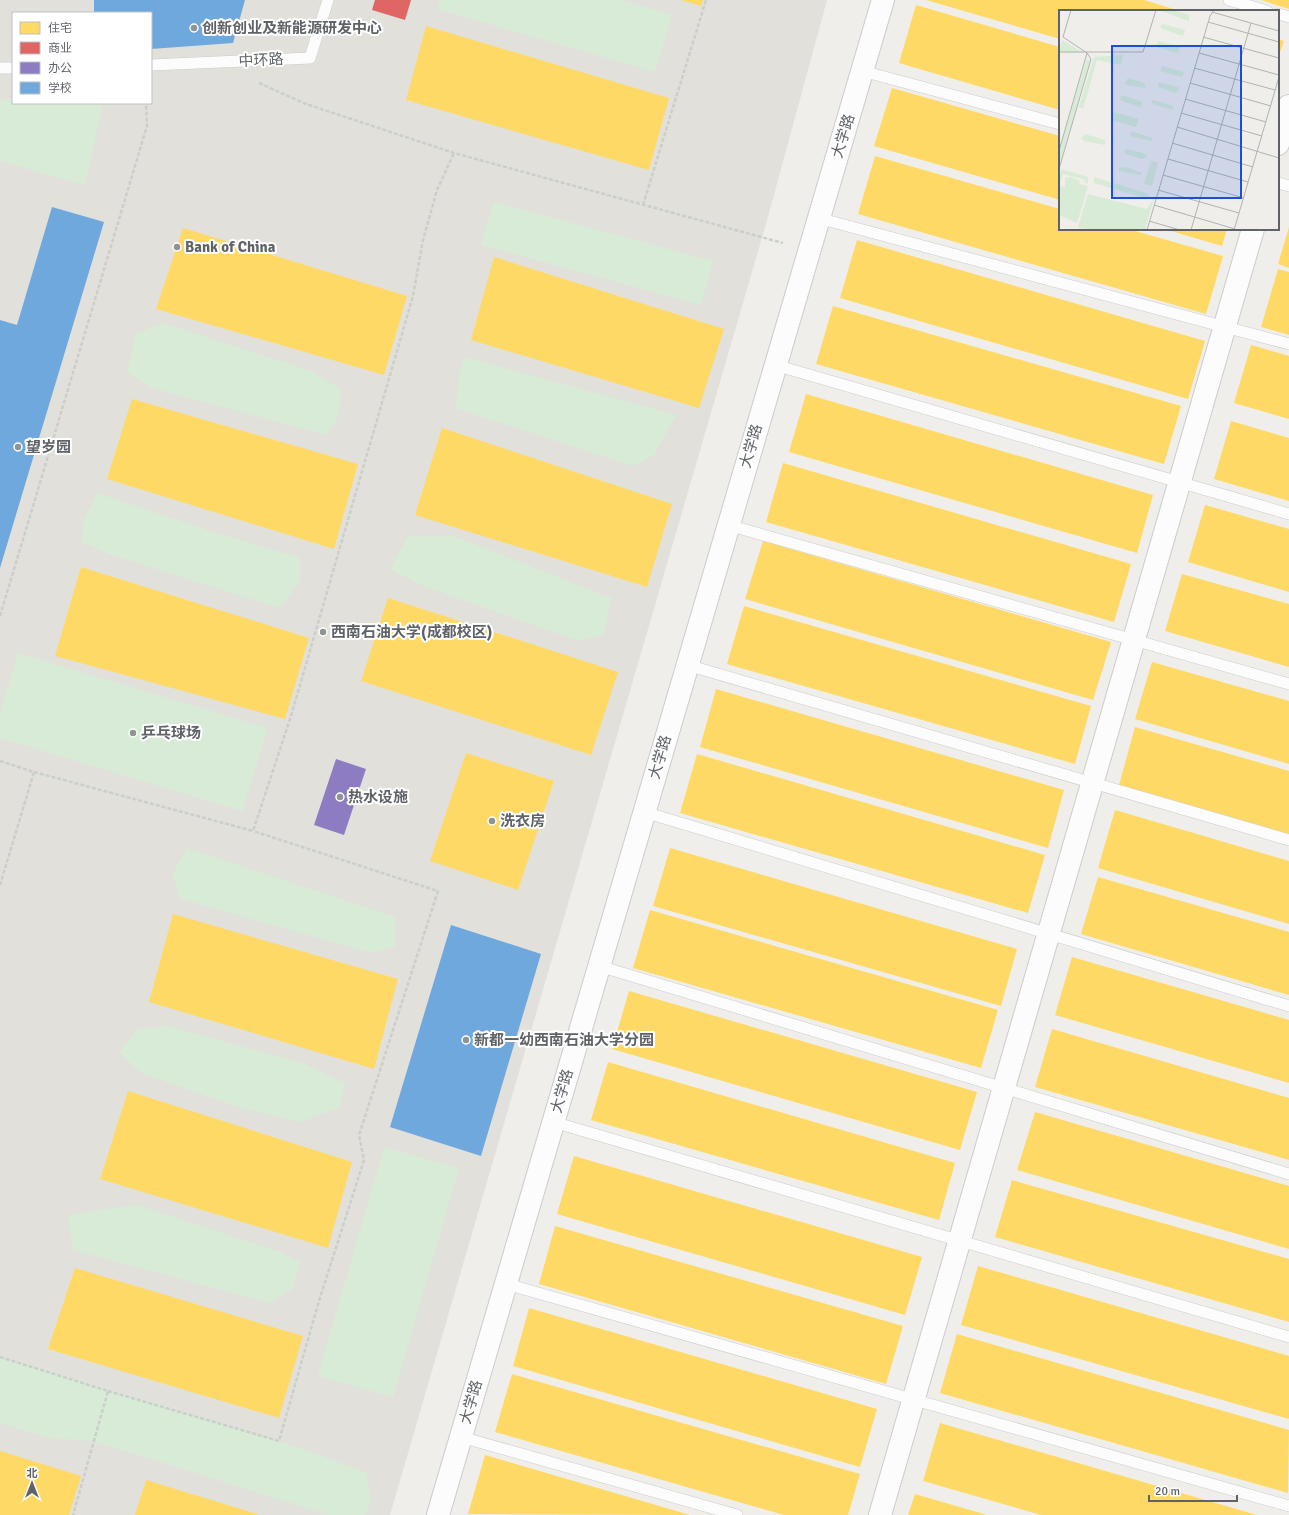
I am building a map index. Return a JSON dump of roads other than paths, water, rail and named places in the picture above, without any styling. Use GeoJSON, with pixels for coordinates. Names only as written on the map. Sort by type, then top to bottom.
{"type":"FeatureCollection","features":[{"type":"Feature","properties":{"kind":"street","name":"大学路"},"geometry":{"type":"LineString","coordinates":[[438,1515],[808,250],[883,0]]}},
{"type":"Feature","properties":{"kind":"street"},"geometry":{"type":"LineString","coordinates":[[1279,141],[1289,106]]}},
{"type":"Feature","properties":{"kind":"street"},"geometry":{"type":"LineString","coordinates":[[880,1515],[1253,230]]}},
{"type":"Feature","properties":{"kind":"lane","name":"中环路"},"geometry":{"type":"LineString","coordinates":[[152,65],[310,58],[328,0]]}},
{"type":"Feature","properties":{"kind":"lane"},"geometry":{"type":"LineString","coordinates":[[1229,0],[1264,10]]}},
{"type":"Feature","properties":{"kind":"lane"},"geometry":{"type":"LineString","coordinates":[[1279,14],[1289,17]]}},
{"type":"Feature","properties":{"kind":"lane"},"geometry":{"type":"LineString","coordinates":[[0,68],[12,68]]}},
{"type":"Feature","properties":{"kind":"lane"},"geometry":{"type":"LineString","coordinates":[[862,71],[1059,124]]}},
{"type":"Feature","properties":{"kind":"lane"},"geometry":{"type":"LineString","coordinates":[[1279,183],[1289,186]]}},
{"type":"Feature","properties":{"kind":"lane"},"geometry":{"type":"LineString","coordinates":[[818,218],[1289,344]]}},
{"type":"Feature","properties":{"kind":"lane"},"geometry":{"type":"LineString","coordinates":[[775,365],[1289,514]]}},
{"type":"Feature","properties":{"kind":"lane"},"geometry":{"type":"LineString","coordinates":[[728,525],[1289,684]]}},
{"type":"Feature","properties":{"kind":"lane"},"geometry":{"type":"LineString","coordinates":[[687,666],[1289,840]]}},
{"type":"Feature","properties":{"kind":"lane"},"geometry":{"type":"LineString","coordinates":[[644,812],[1289,1006]]}},
{"type":"Feature","properties":{"kind":"lane"},"geometry":{"type":"LineString","coordinates":[[599,966],[1289,1174]]}},
{"type":"Feature","properties":{"kind":"lane"},"geometry":{"type":"LineString","coordinates":[[553,1122],[1289,1337]]}},
{"type":"Feature","properties":{"kind":"lane"},"geometry":{"type":"LineString","coordinates":[[506,1284],[1289,1506]]}},
{"type":"Feature","properties":{"kind":"lane"},"geometry":{"type":"LineString","coordinates":[[461,1437],[737,1515]]}},
{"type":"Feature","properties":{"kind":"place","name":"创新创业及新能源研发中心"},"geometry":{"type":"Point","coordinates":[194,28]}},
{"type":"Feature","properties":{"kind":"place","name":"Bank of China"},"geometry":{"type":"Point","coordinates":[177,247]}},
{"type":"Feature","properties":{"kind":"place","name":"望岁园"},"geometry":{"type":"Point","coordinates":[18,447]}},
{"type":"Feature","properties":{"kind":"place","name":"西南石油大学(成都校区)"},"geometry":{"type":"Point","coordinates":[323,632]}},
{"type":"Feature","properties":{"kind":"place","name":"乒乓球场"},"geometry":{"type":"Point","coordinates":[133,733]}},
{"type":"Feature","properties":{"kind":"place","name":"热水设施"},"geometry":{"type":"Point","coordinates":[340,797]}},
{"type":"Feature","properties":{"kind":"place","name":"洗衣房"},"geometry":{"type":"Point","coordinates":[492,821]}},
{"type":"Feature","properties":{"kind":"place","name":"新都一幼西南石油大学分园"},"geometry":{"type":"Point","coordinates":[466,1040]}}]}
